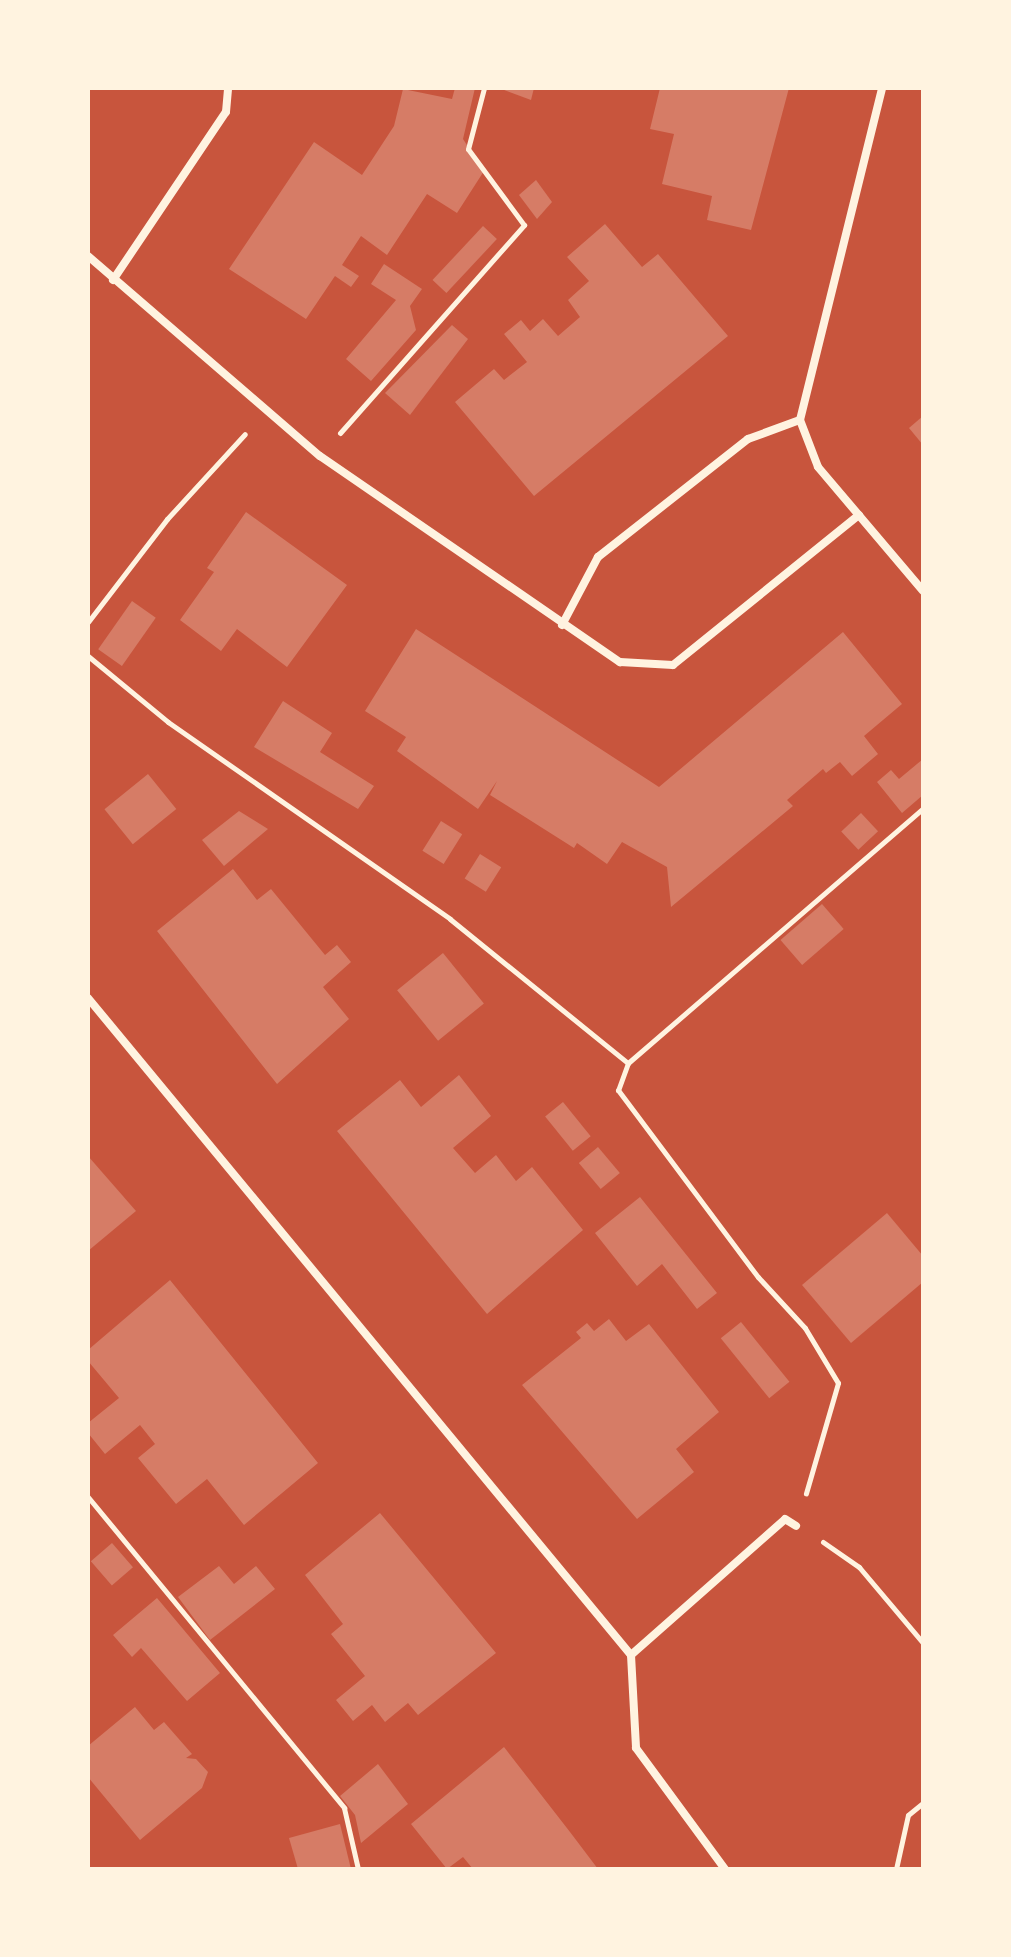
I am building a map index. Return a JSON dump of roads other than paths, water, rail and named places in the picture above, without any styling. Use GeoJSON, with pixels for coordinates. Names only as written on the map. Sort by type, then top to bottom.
{"type":"FeatureCollection","features":[{"type":"Feature","properties":{"kind":"street"},"geometry":{"type":"LineString","coordinates":[[113,280],[226,112],[228,88]]}},
{"type":"Feature","properties":{"kind":"street"},"geometry":{"type":"LineString","coordinates":[[882,88],[800,420],[818,467],[923,591]]}},
{"type":"Feature","properties":{"kind":"street"},"geometry":{"type":"LineString","coordinates":[[88,256],[320,456],[620,662],[673,665],[859,515]]}},
{"type":"Feature","properties":{"kind":"street"},"geometry":{"type":"LineString","coordinates":[[562,625],[598,557],[748,439],[800,420]]}},
{"type":"Feature","properties":{"kind":"street"},"geometry":{"type":"LineString","coordinates":[[88,998],[631,1655],[636,1748],[725,1869]]}},
{"type":"Feature","properties":{"kind":"street"},"geometry":{"type":"LineString","coordinates":[[631,1655],[785,1519],[796,1526]]}}]}
